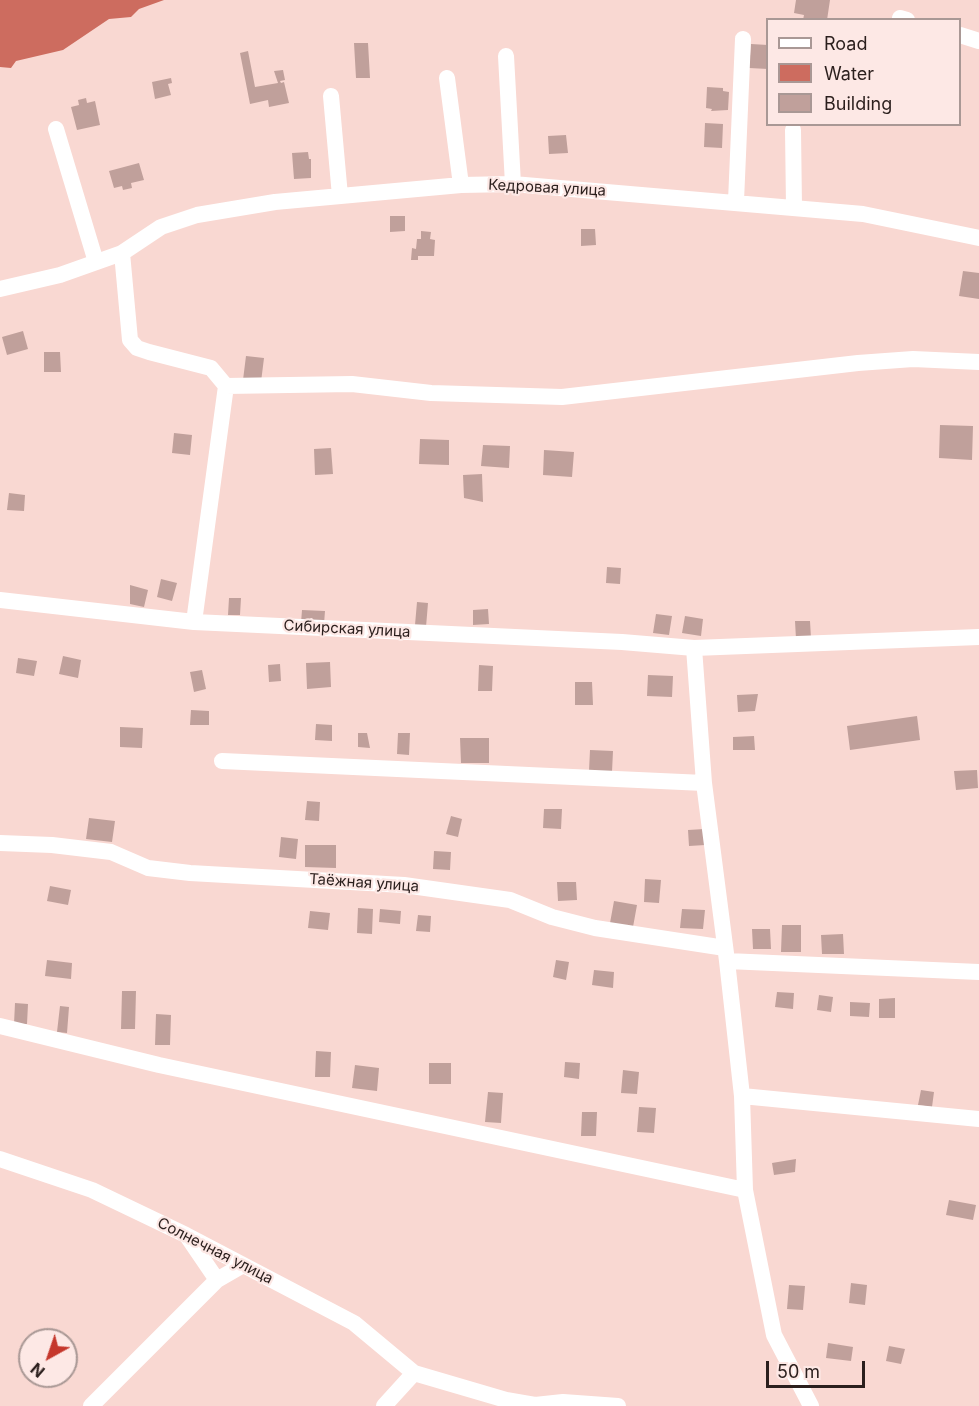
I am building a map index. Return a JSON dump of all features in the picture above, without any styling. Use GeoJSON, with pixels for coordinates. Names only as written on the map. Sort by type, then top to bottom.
{"type":"FeatureCollection","features":[{"type":"Feature","properties":{"kind":"street"},"geometry":{"type":"LineString","coordinates":[[961,35],[979,41]]}},
{"type":"Feature","properties":{"kind":"street"},"geometry":{"type":"LineString","coordinates":[[736,201],[743,39]]}},
{"type":"Feature","properties":{"kind":"street"},"geometry":{"type":"LineString","coordinates":[[506,56],[513,184]]}},
{"type":"Feature","properties":{"kind":"street"},"geometry":{"type":"LineString","coordinates":[[447,78],[461,185]]}},
{"type":"Feature","properties":{"kind":"street"},"geometry":{"type":"LineString","coordinates":[[332,96],[340,196]]}},
{"type":"Feature","properties":{"kind":"street"},"geometry":{"type":"LineString","coordinates":[[56,129],[96,262]]}},
{"type":"Feature","properties":{"kind":"street"},"geometry":{"type":"LineString","coordinates":[[793,130],[794,207]]}},
{"type":"Feature","properties":{"kind":"street","name":"Кедровая улица"},"geometry":{"type":"LineString","coordinates":[[0,289],[60,275],[123,253],[161,227],[197,215],[275,202],[461,185],[513,184],[736,201],[863,214],[979,238]]}},
{"type":"Feature","properties":{"kind":"street"},"geometry":{"type":"LineString","coordinates":[[123,253],[130,340],[138,348],[149,352],[211,368],[226,386],[194,622]]}},
{"type":"Feature","properties":{"kind":"street"},"geometry":{"type":"LineString","coordinates":[[226,386],[352,384],[431,393],[562,397],[858,363],[913,359],[979,362]]}},
{"type":"Feature","properties":{"kind":"street","name":"Сибирская улица"},"geometry":{"type":"LineString","coordinates":[[0,600],[194,622],[622,642],[694,648],[979,637]]}},
{"type":"Feature","properties":{"kind":"street"},"geometry":{"type":"LineString","coordinates":[[694,648],[704,783],[742,1096],[745,1190],[774,1335],[811,1406]]}},
{"type":"Feature","properties":{"kind":"street"},"geometry":{"type":"LineString","coordinates":[[222,761],[704,783]]}},
{"type":"Feature","properties":{"kind":"street","name":"Таёжная улица"},"geometry":{"type":"LineString","coordinates":[[0,843],[52,845],[111,852],[148,868],[190,873],[404,885],[510,900],[552,917],[595,928],[726,954],[979,972]]}},
{"type":"Feature","properties":{"kind":"street"},"geometry":{"type":"LineString","coordinates":[[0,1026],[159,1065],[745,1190]]}},
{"type":"Feature","properties":{"kind":"street"},"geometry":{"type":"LineString","coordinates":[[742,1096],[979,1119]]}},
{"type":"Feature","properties":{"kind":"street","name":"Солнечная улица"},"geometry":{"type":"LineString","coordinates":[[0,1160],[92,1191],[186,1235],[354,1323],[414,1374]]}},
{"type":"Feature","properties":{"kind":"street"},"geometry":{"type":"LineString","coordinates":[[186,1235],[217,1280]]}},
{"type":"Feature","properties":{"kind":"street"},"geometry":{"type":"LineString","coordinates":[[91,1406],[217,1280],[243,1265]]}},
{"type":"Feature","properties":{"kind":"street"},"geometry":{"type":"LineString","coordinates":[[384,1406],[414,1374],[506,1400],[535,1405],[563,1402],[618,1406]]}},
{"type":"Feature","properties":{"kind":"water"},"geometry":{"type":"Polygon","coordinates":[[[0,0],[164,0],[139,9],[131,17],[109,19],[63,50],[16,61],[11,68],[0,67],[0,0]]]}},
{"type":"Feature","properties":{"kind":"building"},"geometry":{"type":"Polygon","coordinates":[[[796,0],[830,0],[827,18],[803,18],[804,15],[794,13],[796,0]]]}},
{"type":"Feature","properties":{"kind":"building"},"geometry":{"type":"Polygon","coordinates":[[[354,43],[368,43],[370,78],[356,78],[354,43]]]}},
{"type":"Feature","properties":{"kind":"building"},"geometry":{"type":"Polygon","coordinates":[[[751,44],[766,45],[766,69],[749,68],[751,44]]]}},
{"type":"Feature","properties":{"kind":"building"},"geometry":{"type":"Polygon","coordinates":[[[248,51],[255,87],[278,83],[274,71],[283,70],[285,80],[280,81],[284,82],[289,103],[269,107],[268,100],[250,104],[240,53],[248,51]]]}},
{"type":"Feature","properties":{"kind":"building"},"geometry":{"type":"Polygon","coordinates":[[[171,78],[172,83],[168,84],[171,95],[155,99],[152,82],[171,78]]]}},
{"type":"Feature","properties":{"kind":"building"},"geometry":{"type":"Polygon","coordinates":[[[707,87],[723,88],[723,91],[729,92],[728,110],[711,111],[712,109],[706,108],[707,87]]]}},
{"type":"Feature","properties":{"kind":"building"},"geometry":{"type":"Polygon","coordinates":[[[86,98],[87,103],[95,101],[100,125],[77,130],[71,107],[79,105],[78,100],[86,98]]]}},
{"type":"Feature","properties":{"kind":"building"},"geometry":{"type":"Polygon","coordinates":[[[705,123],[723,124],[722,148],[704,147],[705,123]]]}},
{"type":"Feature","properties":{"kind":"building"},"geometry":{"type":"Polygon","coordinates":[[[566,135],[568,153],[549,154],[548,136],[566,135]]]}},
{"type":"Feature","properties":{"kind":"building"},"geometry":{"type":"Polygon","coordinates":[[[308,152],[309,159],[311,159],[311,178],[294,179],[292,153],[308,152]]]}},
{"type":"Feature","properties":{"kind":"building"},"geometry":{"type":"Polygon","coordinates":[[[139,163],[144,180],[131,183],[132,188],[123,190],[122,186],[114,188],[109,171],[139,163]]]}},
{"type":"Feature","properties":{"kind":"building"},"geometry":{"type":"Polygon","coordinates":[[[390,216],[405,216],[405,231],[390,232],[390,216]]]}},
{"type":"Feature","properties":{"kind":"building"},"geometry":{"type":"Polygon","coordinates":[[[581,229],[595,229],[596,245],[581,246],[581,229]]]}},
{"type":"Feature","properties":{"kind":"building"},"geometry":{"type":"Polygon","coordinates":[[[421,231],[431,232],[430,239],[435,240],[434,256],[418,256],[418,260],[411,260],[412,248],[416,249],[417,239],[421,239],[421,231]]]}},
{"type":"Feature","properties":{"kind":"building"},"geometry":{"type":"Polygon","coordinates":[[[963,271],[979,273],[979,299],[959,296],[963,271]]]}},
{"type":"Feature","properties":{"kind":"building"},"geometry":{"type":"Polygon","coordinates":[[[23,331],[28,349],[7,355],[2,337],[23,331]]]}},
{"type":"Feature","properties":{"kind":"building"},"geometry":{"type":"Polygon","coordinates":[[[44,352],[60,352],[61,372],[44,372],[44,352]]]}},
{"type":"Feature","properties":{"kind":"building"},"geometry":{"type":"Polygon","coordinates":[[[246,356],[264,358],[261,382],[243,380],[246,356]]]}},
{"type":"Feature","properties":{"kind":"building"},"geometry":{"type":"Polygon","coordinates":[[[940,425],[973,426],[972,460],[939,458],[940,425]]]}},
{"type":"Feature","properties":{"kind":"building"},"geometry":{"type":"Polygon","coordinates":[[[174,433],[192,435],[190,455],[172,453],[174,433]]]}},
{"type":"Feature","properties":{"kind":"building"},"geometry":{"type":"Polygon","coordinates":[[[420,439],[449,440],[449,465],[419,464],[420,439]]]}},
{"type":"Feature","properties":{"kind":"building"},"geometry":{"type":"Polygon","coordinates":[[[483,445],[510,446],[509,468],[481,466],[483,445]]]}},
{"type":"Feature","properties":{"kind":"building"},"geometry":{"type":"Polygon","coordinates":[[[331,448],[333,474],[315,475],[314,449],[331,448]]]}},
{"type":"Feature","properties":{"kind":"building"},"geometry":{"type":"Polygon","coordinates":[[[544,450],[574,452],[572,477],[543,475],[544,450]]]}},
{"type":"Feature","properties":{"kind":"building"},"geometry":{"type":"Polygon","coordinates":[[[482,474],[483,502],[464,498],[463,475],[482,474]]]}},
{"type":"Feature","properties":{"kind":"building"},"geometry":{"type":"Polygon","coordinates":[[[9,493],[25,495],[24,511],[7,510],[9,493]]]}},
{"type":"Feature","properties":{"kind":"building"},"geometry":{"type":"Polygon","coordinates":[[[607,567],[621,568],[620,584],[606,583],[607,567]]]}},
{"type":"Feature","properties":{"kind":"building"},"geometry":{"type":"Polygon","coordinates":[[[161,579],[177,583],[172,601],[157,597],[161,579]]]}},
{"type":"Feature","properties":{"kind":"building"},"geometry":{"type":"Polygon","coordinates":[[[130,585],[148,590],[144,607],[130,604],[130,585]]]}},
{"type":"Feature","properties":{"kind":"building"},"geometry":{"type":"Polygon","coordinates":[[[229,598],[241,598],[240,615],[228,615],[229,598]]]}},
{"type":"Feature","properties":{"kind":"building"},"geometry":{"type":"Polygon","coordinates":[[[417,602],[428,603],[426,627],[415,625],[417,602]]]}},
{"type":"Feature","properties":{"kind":"building"},"geometry":{"type":"Polygon","coordinates":[[[488,609],[489,624],[473,625],[473,610],[488,609]]]}},
{"type":"Feature","properties":{"kind":"building"},"geometry":{"type":"Polygon","coordinates":[[[302,610],[325,611],[324,624],[301,623],[302,610]]]}},
{"type":"Feature","properties":{"kind":"building"},"geometry":{"type":"Polygon","coordinates":[[[656,614],[672,616],[669,635],[653,633],[656,614]]]}},
{"type":"Feature","properties":{"kind":"building"},"geometry":{"type":"Polygon","coordinates":[[[685,616],[703,619],[701,636],[682,633],[685,616]]]}},
{"type":"Feature","properties":{"kind":"building"},"geometry":{"type":"Polygon","coordinates":[[[795,621],[810,621],[811,638],[796,639],[795,621]]]}},
{"type":"Feature","properties":{"kind":"building"},"geometry":{"type":"Polygon","coordinates":[[[63,656],[81,660],[78,678],[59,674],[63,656]]]}},
{"type":"Feature","properties":{"kind":"building"},"geometry":{"type":"Polygon","coordinates":[[[18,658],[37,661],[34,676],[16,673],[18,658]]]}},
{"type":"Feature","properties":{"kind":"building"},"geometry":{"type":"Polygon","coordinates":[[[330,662],[331,687],[307,689],[306,663],[330,662]]]}},
{"type":"Feature","properties":{"kind":"building"},"geometry":{"type":"Polygon","coordinates":[[[280,664],[281,681],[269,682],[268,665],[280,664]]]}},
{"type":"Feature","properties":{"kind":"building"},"geometry":{"type":"Polygon","coordinates":[[[479,665],[493,666],[492,691],[478,691],[479,665]]]}},
{"type":"Feature","properties":{"kind":"building"},"geometry":{"type":"Polygon","coordinates":[[[202,670],[206,689],[194,692],[190,672],[202,670]]]}},
{"type":"Feature","properties":{"kind":"building"},"geometry":{"type":"Polygon","coordinates":[[[648,675],[673,676],[672,697],[647,696],[648,675]]]}},
{"type":"Feature","properties":{"kind":"building"},"geometry":{"type":"Polygon","coordinates":[[[575,682],[592,682],[593,705],[575,705],[575,682]]]}},
{"type":"Feature","properties":{"kind":"building"},"geometry":{"type":"Polygon","coordinates":[[[758,694],[755,711],[738,712],[737,695],[758,694]]]}},
{"type":"Feature","properties":{"kind":"building"},"geometry":{"type":"Polygon","coordinates":[[[191,710],[209,711],[209,725],[190,725],[191,710]]]}},
{"type":"Feature","properties":{"kind":"building"},"geometry":{"type":"Polygon","coordinates":[[[917,716],[920,740],[850,750],[847,726],[917,716]]]}},
{"type":"Feature","properties":{"kind":"building"},"geometry":{"type":"Polygon","coordinates":[[[316,724],[332,725],[332,741],[315,740],[316,724]]]}},
{"type":"Feature","properties":{"kind":"building"},"geometry":{"type":"Polygon","coordinates":[[[120,727],[143,728],[142,748],[120,747],[120,727]]]}},
{"type":"Feature","properties":{"kind":"building"},"geometry":{"type":"Polygon","coordinates":[[[358,733],[367,733],[370,748],[358,747],[358,733]]]}},
{"type":"Feature","properties":{"kind":"building"},"geometry":{"type":"Polygon","coordinates":[[[398,733],[410,733],[409,755],[397,754],[398,733]]]}},
{"type":"Feature","properties":{"kind":"building"},"geometry":{"type":"Polygon","coordinates":[[[754,736],[755,750],[733,750],[733,737],[754,736]]]}},
{"type":"Feature","properties":{"kind":"building"},"geometry":{"type":"Polygon","coordinates":[[[460,738],[489,738],[489,763],[461,763],[460,738]]]}},
{"type":"Feature","properties":{"kind":"building"},"geometry":{"type":"Polygon","coordinates":[[[590,750],[613,751],[612,772],[589,771],[590,750]]]}},
{"type":"Feature","properties":{"kind":"building"},"geometry":{"type":"Polygon","coordinates":[[[977,770],[978,788],[956,790],[954,771],[977,770]]]}},
{"type":"Feature","properties":{"kind":"building"},"geometry":{"type":"Polygon","coordinates":[[[307,801],[320,802],[319,821],[305,820],[307,801]]]}},
{"type":"Feature","properties":{"kind":"building"},"geometry":{"type":"Polygon","coordinates":[[[544,809],[562,809],[561,829],[543,828],[544,809]]]}},
{"type":"Feature","properties":{"kind":"building"},"geometry":{"type":"Polygon","coordinates":[[[451,816],[462,819],[458,837],[446,834],[451,816]]]}},
{"type":"Feature","properties":{"kind":"building"},"geometry":{"type":"Polygon","coordinates":[[[89,818],[115,821],[112,842],[86,839],[89,818]]]}},
{"type":"Feature","properties":{"kind":"building"},"geometry":{"type":"Polygon","coordinates":[[[704,829],[705,845],[689,846],[688,830],[704,829]]]}},
{"type":"Feature","properties":{"kind":"building"},"geometry":{"type":"Polygon","coordinates":[[[281,837],[298,839],[296,859],[279,857],[281,837]]]}},
{"type":"Feature","properties":{"kind":"building"},"geometry":{"type":"Polygon","coordinates":[[[305,845],[336,845],[336,868],[305,867],[305,845]]]}},
{"type":"Feature","properties":{"kind":"building"},"geometry":{"type":"Polygon","coordinates":[[[434,851],[451,852],[450,870],[433,869],[434,851]]]}},
{"type":"Feature","properties":{"kind":"building"},"geometry":{"type":"Polygon","coordinates":[[[645,879],[661,880],[659,903],[644,902],[645,879]]]}},
{"type":"Feature","properties":{"kind":"building"},"geometry":{"type":"Polygon","coordinates":[[[557,882],[576,882],[577,900],[558,901],[557,882]]]}},
{"type":"Feature","properties":{"kind":"building"},"geometry":{"type":"Polygon","coordinates":[[[50,886],[71,890],[68,905],[47,901],[50,886]]]}},
{"type":"Feature","properties":{"kind":"building"},"geometry":{"type":"Polygon","coordinates":[[[614,901],[637,905],[633,927],[610,923],[614,901]]]}},
{"type":"Feature","properties":{"kind":"building"},"geometry":{"type":"Polygon","coordinates":[[[358,908],[373,909],[372,934],[357,933],[358,908]]]}},
{"type":"Feature","properties":{"kind":"building"},"geometry":{"type":"Polygon","coordinates":[[[380,909],[401,911],[400,924],[379,922],[380,909]]]}},
{"type":"Feature","properties":{"kind":"building"},"geometry":{"type":"Polygon","coordinates":[[[682,909],[705,910],[703,929],[680,928],[682,909]]]}},
{"type":"Feature","properties":{"kind":"building"},"geometry":{"type":"Polygon","coordinates":[[[310,911],[330,913],[328,930],[308,928],[310,911]]]}},
{"type":"Feature","properties":{"kind":"building"},"geometry":{"type":"Polygon","coordinates":[[[418,915],[431,916],[430,932],[416,931],[418,915]]]}},
{"type":"Feature","properties":{"kind":"building"},"geometry":{"type":"Polygon","coordinates":[[[782,925],[801,925],[801,952],[781,952],[782,925]]]}},
{"type":"Feature","properties":{"kind":"building"},"geometry":{"type":"Polygon","coordinates":[[[752,929],[770,929],[771,949],[753,949],[752,929]]]}},
{"type":"Feature","properties":{"kind":"building"},"geometry":{"type":"Polygon","coordinates":[[[843,934],[844,954],[822,954],[821,935],[843,934]]]}},
{"type":"Feature","properties":{"kind":"building"},"geometry":{"type":"Polygon","coordinates":[[[47,960],[72,963],[71,979],[45,976],[47,960]]]}},
{"type":"Feature","properties":{"kind":"building"},"geometry":{"type":"Polygon","coordinates":[[[556,960],[569,962],[566,980],[553,977],[556,960]]]}},
{"type":"Feature","properties":{"kind":"building"},"geometry":{"type":"Polygon","coordinates":[[[594,970],[614,972],[613,988],[592,985],[594,970]]]}},
{"type":"Feature","properties":{"kind":"building"},"geometry":{"type":"Polygon","coordinates":[[[122,991],[136,991],[135,1029],[121,1029],[122,991]]]}},
{"type":"Feature","properties":{"kind":"building"},"geometry":{"type":"Polygon","coordinates":[[[777,992],[794,993],[793,1009],[775,1007],[777,992]]]}},
{"type":"Feature","properties":{"kind":"building"},"geometry":{"type":"Polygon","coordinates":[[[819,995],[833,997],[831,1012],[817,1010],[819,995]]]}},
{"type":"Feature","properties":{"kind":"building"},"geometry":{"type":"Polygon","coordinates":[[[895,998],[895,1018],[879,1018],[879,999],[895,998]]]}},
{"type":"Feature","properties":{"kind":"building"},"geometry":{"type":"Polygon","coordinates":[[[850,1002],[870,1003],[869,1017],[850,1016],[850,1002]]]}},
{"type":"Feature","properties":{"kind":"building"},"geometry":{"type":"Polygon","coordinates":[[[15,1003],[28,1004],[27,1024],[14,1024],[15,1003]]]}},
{"type":"Feature","properties":{"kind":"building"},"geometry":{"type":"Polygon","coordinates":[[[60,1006],[69,1007],[67,1033],[57,1032],[60,1006]]]}},
{"type":"Feature","properties":{"kind":"building"},"geometry":{"type":"Polygon","coordinates":[[[156,1014],[171,1015],[170,1045],[155,1045],[156,1014]]]}},
{"type":"Feature","properties":{"kind":"building"},"geometry":{"type":"Polygon","coordinates":[[[316,1051],[331,1052],[330,1077],[315,1077],[316,1051]]]}},
{"type":"Feature","properties":{"kind":"building"},"geometry":{"type":"Polygon","coordinates":[[[565,1062],[580,1063],[579,1079],[564,1077],[565,1062]]]}},
{"type":"Feature","properties":{"kind":"building"},"geometry":{"type":"Polygon","coordinates":[[[429,1063],[451,1063],[451,1084],[429,1084],[429,1063]]]}},
{"type":"Feature","properties":{"kind":"building"},"geometry":{"type":"Polygon","coordinates":[[[355,1065],[379,1068],[377,1091],[352,1088],[355,1065]]]}},
{"type":"Feature","properties":{"kind":"building"},"geometry":{"type":"Polygon","coordinates":[[[623,1070],[639,1072],[637,1094],[621,1093],[623,1070]]]}},
{"type":"Feature","properties":{"kind":"building"},"geometry":{"type":"Polygon","coordinates":[[[921,1090],[934,1092],[932,1107],[918,1105],[921,1090]]]}},
{"type":"Feature","properties":{"kind":"building"},"geometry":{"type":"Polygon","coordinates":[[[488,1092],[503,1093],[501,1123],[485,1122],[488,1092]]]}},
{"type":"Feature","properties":{"kind":"building"},"geometry":{"type":"Polygon","coordinates":[[[639,1107],[656,1108],[654,1133],[637,1132],[639,1107]]]}},
{"type":"Feature","properties":{"kind":"building"},"geometry":{"type":"Polygon","coordinates":[[[582,1112],[597,1112],[596,1136],[581,1136],[582,1112]]]}},
{"type":"Feature","properties":{"kind":"building"},"geometry":{"type":"Polygon","coordinates":[[[796,1159],[795,1172],[774,1175],[772,1163],[796,1159]]]}},
{"type":"Feature","properties":{"kind":"building"},"geometry":{"type":"Polygon","coordinates":[[[949,1200],[976,1205],[973,1220],[946,1215],[949,1200]]]}},
{"type":"Feature","properties":{"kind":"building"},"geometry":{"type":"Polygon","coordinates":[[[851,1283],[867,1285],[865,1305],[849,1303],[851,1283]]]}},
{"type":"Feature","properties":{"kind":"building"},"geometry":{"type":"Polygon","coordinates":[[[789,1285],[805,1286],[803,1310],[787,1309],[789,1285]]]}},
{"type":"Feature","properties":{"kind":"building"},"geometry":{"type":"Polygon","coordinates":[[[828,1343],[853,1347],[851,1361],[826,1358],[828,1343]]]}},
{"type":"Feature","properties":{"kind":"building"},"geometry":{"type":"Polygon","coordinates":[[[889,1346],[905,1349],[901,1364],[886,1361],[889,1346]]]}}]}
